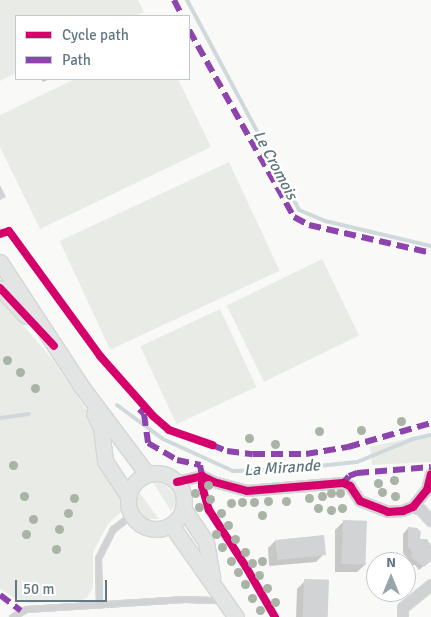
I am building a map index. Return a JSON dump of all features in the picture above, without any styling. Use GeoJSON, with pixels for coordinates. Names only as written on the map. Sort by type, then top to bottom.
{"type":"FeatureCollection","features":[{"type":"Feature","properties":{"kind":"main road"},"geometry":{"type":"LineString","coordinates":[[0,262],[81,386],[147,474]]}},
{"type":"Feature","properties":{"kind":"main road"},"geometry":{"type":"LineString","coordinates":[[0,288],[54,346]]}},
{"type":"Feature","properties":{"kind":"main road"},"geometry":{"type":"LineString","coordinates":[[81,386],[101,428],[105,461],[128,496],[131,515],[144,527],[154,529],[171,525],[181,515],[184,499],[177,482],[163,474],[147,474],[134,483],[128,496]]}},
{"type":"Feature","properties":{"kind":"main road"},"geometry":{"type":"LineString","coordinates":[[183,508],[206,542],[209,570],[221,595]]}},
{"type":"Feature","properties":{"kind":"main road"},"geometry":{"type":"LineString","coordinates":[[171,525],[236,617]]}},
{"type":"Feature","properties":{"kind":"street"},"geometry":{"type":"LineString","coordinates":[[177,482],[202,476],[214,482],[247,491],[343,483],[350,486],[360,501],[388,512],[403,511],[413,507],[427,490],[431,474]]}},
{"type":"Feature","properties":{"kind":"street"},"geometry":{"type":"LineString","coordinates":[[413,507],[421,510],[431,521]]}},
{"type":"Feature","properties":{"kind":"street"},"geometry":{"type":"LineString","coordinates":[[403,617],[404,608],[431,585]]}},
{"type":"Feature","properties":{"kind":"lane"},"geometry":{"type":"LineString","coordinates":[[99,605],[98,558],[113,530],[131,515]]}},
{"type":"Feature","properties":{"kind":"lane"},"geometry":{"type":"LineString","coordinates":[[12,617],[26,609],[221,595]]}},
{"type":"Feature","properties":{"kind":"shaded area"},"geometry":{"type":"Polygon","coordinates":[[[0,0],[138,0],[144,12],[137,15],[15,15],[15,74],[0,81],[0,0]]]}},
{"type":"Feature","properties":{"kind":"shaded area"},"geometry":{"type":"Polygon","coordinates":[[[73,80],[178,80],[211,147],[40,229],[0,147],[0,115],[73,80]]]}},
{"type":"Feature","properties":{"kind":"shaded area"},"geometry":{"type":"Polygon","coordinates":[[[229,162],[280,271],[110,350],[60,241],[229,162]]]}},
{"type":"Feature","properties":{"kind":"shaded area"},"geometry":{"type":"Polygon","coordinates":[[[322,259],[359,335],[264,382],[227,305],[322,259]]]}},
{"type":"Feature","properties":{"kind":"shaded area"},"geometry":{"type":"Polygon","coordinates":[[[0,298],[52,359],[90,415],[122,493],[122,511],[108,524],[93,552],[93,587],[87,598],[82,600],[30,603],[14,598],[0,589],[0,298]]]}},
{"type":"Feature","properties":{"kind":"shaded area"},"geometry":{"type":"Polygon","coordinates":[[[220,309],[256,387],[177,424],[140,346],[220,309]]]}},
{"type":"Feature","properties":{"kind":"shaded area"},"geometry":{"type":"Polygon","coordinates":[[[431,433],[431,462],[372,465],[370,447],[431,433]]]}},
{"type":"Feature","properties":{"kind":"shaded area"},"geometry":{"type":"Polygon","coordinates":[[[153,482],[165,484],[176,497],[176,504],[171,511],[153,482]]]}},
{"type":"Feature","properties":{"kind":"shaded area"},"geometry":{"type":"Polygon","coordinates":[[[139,492],[159,519],[147,519],[138,511],[137,500],[139,492]]]}},
{"type":"Feature","properties":{"kind":"building"},"geometry":{"type":"Polygon","coordinates":[[[0,185],[6,197],[0,200],[0,185]]]}},
{"type":"Feature","properties":{"kind":"building"},"geometry":{"type":"Polygon","coordinates":[[[343,520],[367,521],[365,565],[341,564],[343,520]]]}},
{"type":"Feature","properties":{"kind":"building"},"geometry":{"type":"Polygon","coordinates":[[[408,527],[417,528],[421,532],[420,539],[427,539],[431,545],[431,561],[424,567],[416,561],[416,552],[412,552],[408,547],[408,527]]]}},
{"type":"Feature","properties":{"kind":"building"},"geometry":{"type":"Polygon","coordinates":[[[324,535],[326,555],[277,560],[275,540],[324,535]]]}},
{"type":"Feature","properties":{"kind":"building"},"geometry":{"type":"Polygon","coordinates":[[[304,579],[329,580],[328,617],[303,617],[304,579]]]}},
{"type":"Feature","properties":{"kind":"waterway","name":"Le Cromois"},"geometry":{"type":"LineString","coordinates":[[187,0],[299,210],[325,221],[431,246]]}},
{"type":"Feature","properties":{"kind":"waterway","name":"La Mirande"},"geometry":{"type":"LineString","coordinates":[[117,405],[163,439],[233,471],[280,470],[357,462],[413,439],[431,435]]}},
{"type":"Feature","properties":{"kind":"waterway","name":"La Mirande"},"geometry":{"type":"LineString","coordinates":[[0,418],[29,414]]}},
{"type":"Feature","properties":{"kind":"marked path"},"geometry":{"type":"LineString","coordinates":[[174,0],[182,15]]}},
{"type":"Feature","properties":{"kind":"marked path"},"geometry":{"type":"LineString","coordinates":[[190,32],[294,217],[309,225],[431,253]]}},
{"type":"Feature","properties":{"kind":"marked path"},"geometry":{"type":"LineString","coordinates":[[139,409],[144,414],[148,443],[177,460],[200,465],[202,476]]}},
{"type":"Feature","properties":{"kind":"marked path"},"geometry":{"type":"LineString","coordinates":[[212,445],[227,451],[253,454],[306,454],[348,447],[431,423]]}},
{"type":"Feature","properties":{"kind":"marked path"},"geometry":{"type":"LineString","coordinates":[[343,483],[349,476],[357,473],[431,467]]}},
{"type":"Feature","properties":{"kind":"marked path"},"geometry":{"type":"LineString","coordinates":[[0,595],[21,611]]}},
{"type":"Feature","properties":{"kind":"cycle path"},"geometry":{"type":"LineString","coordinates":[[0,234],[9,231],[100,356],[153,416],[169,430],[212,445]]}},
{"type":"Feature","properties":{"kind":"cycle path"},"geometry":{"type":"LineString","coordinates":[[0,288],[54,346]]}},
{"type":"Feature","properties":{"kind":"cycle path"},"geometry":{"type":"LineString","coordinates":[[177,482],[202,476],[214,482],[247,491],[343,483],[350,486],[360,501],[388,512],[403,511],[413,507],[427,490],[431,474]]}},
{"type":"Feature","properties":{"kind":"cycle path"},"geometry":{"type":"LineString","coordinates":[[202,476],[202,486],[209,510],[246,567],[275,617]]}}]}
